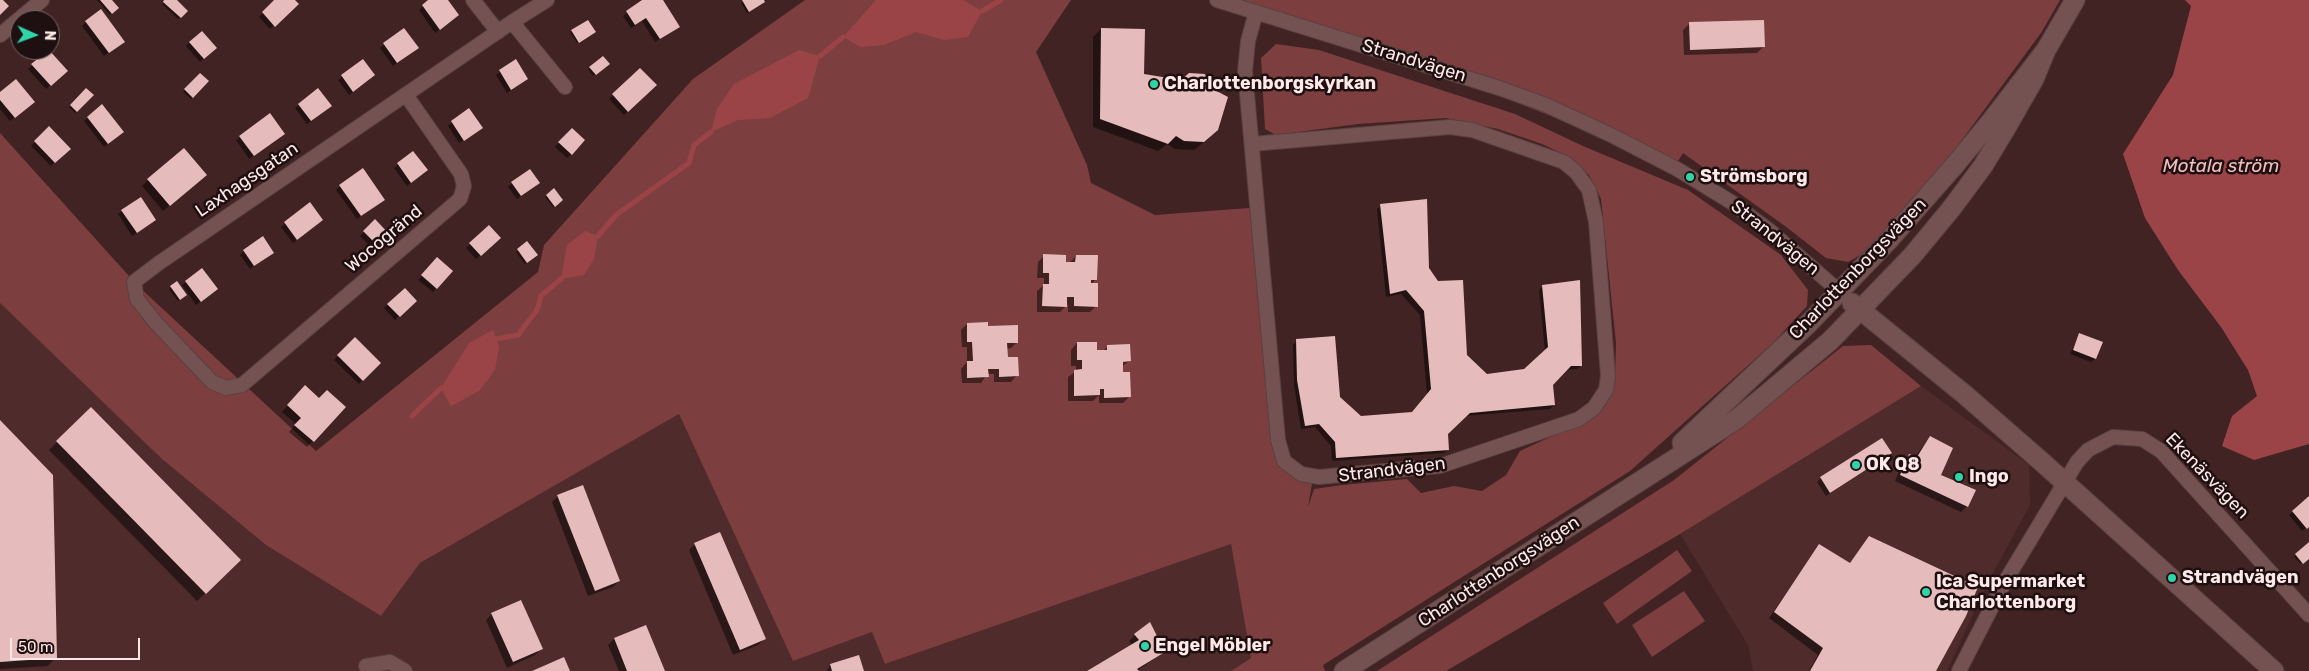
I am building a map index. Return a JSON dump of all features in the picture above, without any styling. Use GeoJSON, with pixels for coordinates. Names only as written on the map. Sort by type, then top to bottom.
{"type":"FeatureCollection","features":[{"type":"Feature","properties":{"kind":"main road","name":"Charlottenborgsvägen"},"geometry":{"type":"LineString","coordinates":[[1344,671],[1518,561],[1652,471],[1737,419],[1830,341],[1918,249],[1983,166],[2034,79],[2046,50],[2075,0]]}},
{"type":"Feature","properties":{"kind":"main road","name":"Charlottenborgsvägen"},"geometry":{"type":"LineString","coordinates":[[1652,471],[1840,292],[1954,166],[2046,50]]}},
{"type":"Feature","properties":{"kind":"main road","name":"Strandvägen"},"geometry":{"type":"LineString","coordinates":[[1840,292],[1964,394],[2274,671]]}},
{"type":"Feature","properties":{"kind":"street"},"geometry":{"type":"LineString","coordinates":[[473,0],[498,32]]}},
{"type":"Feature","properties":{"kind":"street","name":"Laxhagsgatan"},"geometry":{"type":"LineString","coordinates":[[238,387],[220,387],[202,372],[137,299],[134,282],[158,263],[547,0]]}},
{"type":"Feature","properties":{"kind":"street","name":"Strandvägen"},"geometry":{"type":"LineString","coordinates":[[1217,0],[1524,96],[1611,134],[1677,169],[1731,202],[1770,231],[1840,292]]}},
{"type":"Feature","properties":{"kind":"street"},"geometry":{"type":"LineString","coordinates":[[0,35],[35,2]]}},
{"type":"Feature","properties":{"kind":"street","name":"Strandvägen"},"geometry":{"type":"LineString","coordinates":[[1252,144],[1450,127],[1472,130],[1564,162],[1576,172],[1589,190],[1596,222],[1608,376],[1606,390],[1594,408],[1579,419],[1440,466],[1319,477],[1309,476],[1294,470],[1284,461],[1278,440],[1245,70],[1247,48],[1256,12]]}},
{"type":"Feature","properties":{"kind":"street"},"geometry":{"type":"LineString","coordinates":[[512,22],[565,87]]}},
{"type":"Feature","properties":{"kind":"street","name":"Wocogränd"},"geometry":{"type":"LineString","coordinates":[[238,387],[460,199],[464,186],[461,174],[406,95]]}},
{"type":"Feature","properties":{"kind":"street","name":"Ekenäsvägen"},"geometry":{"type":"LineString","coordinates":[[1959,671],[2002,585],[2064,482],[2088,450],[2104,440],[2127,436],[2151,444],[2170,460],[2309,615]]}},
{"type":"Feature","properties":{"kind":"street"},"geometry":{"type":"LineString","coordinates":[[366,666],[390,662],[405,671]]}},
{"type":"Feature","properties":{"kind":"shaded area"},"geometry":{"type":"Polygon","coordinates":[[[805,0],[1071,0],[1036,52],[1087,165],[1091,183],[1155,215],[1262,207],[1284,461],[1313,478],[1308,507],[1314,489],[1407,479],[1421,493],[1454,486],[1482,491],[1506,475],[1520,451],[1593,417],[1605,406],[1615,376],[1616,343],[1601,199],[1589,175],[1569,157],[1542,144],[1498,129],[1446,118],[1358,124],[1276,135],[1265,129],[1261,58],[1276,44],[1319,50],[1515,114],[1583,146],[1688,190],[1781,255],[1808,290],[1807,306],[1773,343],[1630,471],[1323,665],[1325,671],[1231,671],[1251,658],[1231,544],[885,664],[872,632],[793,661],[679,414],[420,563],[381,616],[266,545],[162,459],[0,303],[0,133],[138,286],[316,451],[538,272],[544,245],[693,79],[805,0]]]}},
{"type":"Feature","properties":{"kind":"shaded area"},"geometry":{"type":"Polygon","coordinates":[[[1224,0],[2060,0],[2041,33],[1953,152],[1873,248],[1848,262],[1826,258],[1785,226],[1683,153],[1675,166],[1419,63],[1224,0]]]}},
{"type":"Feature","properties":{"kind":"shaded area"},"geometry":{"type":"Polygon","coordinates":[[[0,303],[162,459],[266,545],[381,616],[420,563],[679,414],[793,661],[872,632],[885,664],[1231,544],[1252,658],[1231,671],[0,671],[0,303]]]}},
{"type":"Feature","properties":{"kind":"shaded area"},"geometry":{"type":"Polygon","coordinates":[[[1871,345],[1921,386],[1680,534],[1446,671],[1377,671],[1674,480],[1843,346],[1871,345]]]}},
{"type":"Feature","properties":{"kind":"shaded area"},"geometry":{"type":"Polygon","coordinates":[[[1921,386],[2029,465],[2030,505],[1986,586],[1947,671],[1753,671],[1748,645],[1680,534],[1921,386]]]}},
{"type":"Feature","properties":{"kind":"shaded area"},"geometry":{"type":"Polygon","coordinates":[[[1677,550],[1692,571],[1617,624],[1603,603],[1677,550]]]}},
{"type":"Feature","properties":{"kind":"shaded area"},"geometry":{"type":"Polygon","coordinates":[[[1684,591],[1705,621],[1652,657],[1632,625],[1684,591]]]}},
{"type":"Feature","properties":{"kind":"water"},"geometry":{"type":"Polygon","coordinates":[[[876,0],[963,0],[982,11],[968,37],[944,40],[916,32],[884,45],[861,47],[843,37],[876,0]]]}},
{"type":"Feature","properties":{"kind":"water","name":"Motala ström"},"geometry":{"type":"Polygon","coordinates":[[[2185,0],[2309,0],[2309,444],[2254,460],[2222,446],[2232,416],[2257,396],[2248,370],[2221,327],[2178,270],[2145,218],[2123,154],[2173,75],[2191,6],[2185,0]]]}},
{"type":"Feature","properties":{"kind":"water"},"geometry":{"type":"Polygon","coordinates":[[[799,50],[820,56],[808,98],[770,118],[738,120],[711,132],[717,109],[734,84],[799,50]]]}},
{"type":"Feature","properties":{"kind":"water"},"geometry":{"type":"Polygon","coordinates":[[[585,231],[598,236],[594,259],[584,275],[561,279],[567,245],[585,231]]]}},
{"type":"Feature","properties":{"kind":"water"},"geometry":{"type":"Polygon","coordinates":[[[493,330],[499,347],[495,370],[479,391],[451,406],[441,388],[469,343],[493,330]]]}},
{"type":"Feature","properties":{"kind":"building"},"geometry":{"type":"Polygon","coordinates":[[[0,0],[3,0],[9,6],[0,15],[0,0]]]}},
{"type":"Feature","properties":{"kind":"building"},"geometry":{"type":"Polygon","coordinates":[[[100,0],[112,0],[119,8],[112,14],[100,0]]]}},
{"type":"Feature","properties":{"kind":"building"},"geometry":{"type":"Polygon","coordinates":[[[164,0],[177,0],[188,11],[181,18],[163,2],[164,0]]]}},
{"type":"Feature","properties":{"kind":"building"},"geometry":{"type":"Polygon","coordinates":[[[274,0],[295,0],[299,4],[275,27],[262,12],[274,0]]]}},
{"type":"Feature","properties":{"kind":"building"},"geometry":{"type":"Polygon","coordinates":[[[428,0],[448,0],[459,15],[440,30],[422,5],[428,0]]]}},
{"type":"Feature","properties":{"kind":"building"},"geometry":{"type":"Polygon","coordinates":[[[642,0],[663,0],[680,27],[660,39],[646,18],[635,25],[626,11],[642,0]]]}},
{"type":"Feature","properties":{"kind":"building"},"geometry":{"type":"Polygon","coordinates":[[[742,0],[764,0],[765,2],[749,12],[742,0]]]}},
{"type":"Feature","properties":{"kind":"building"},"geometry":{"type":"Polygon","coordinates":[[[101,9],[125,42],[109,53],[85,21],[101,9]]]}},
{"type":"Feature","properties":{"kind":"building"},"geometry":{"type":"Polygon","coordinates":[[[588,20],[596,32],[579,43],[571,30],[588,20]]]}},
{"type":"Feature","properties":{"kind":"building"},"geometry":{"type":"Polygon","coordinates":[[[1764,20],[1765,47],[1690,50],[1689,22],[1764,20]]]}},
{"type":"Feature","properties":{"kind":"building"},"geometry":{"type":"Polygon","coordinates":[[[404,28],[419,48],[397,63],[383,43],[404,28]]]}},
{"type":"Feature","properties":{"kind":"building","name":"Charlottenborgskyrkan"},"geometry":{"type":"Polygon","coordinates":[[[1101,28],[1145,29],[1144,74],[1181,80],[1189,73],[1205,74],[1209,87],[1228,97],[1218,130],[1204,142],[1184,141],[1176,136],[1168,144],[1100,119],[1101,28]]]}},
{"type":"Feature","properties":{"kind":"building"},"geometry":{"type":"Polygon","coordinates":[[[202,31],[217,48],[204,59],[189,42],[202,31]]]}},
{"type":"Feature","properties":{"kind":"building"},"geometry":{"type":"Polygon","coordinates":[[[603,56],[610,64],[596,75],[589,67],[603,56]]]}},
{"type":"Feature","properties":{"kind":"building"},"geometry":{"type":"Polygon","coordinates":[[[363,59],[375,75],[353,92],[341,75],[363,59]]]}},
{"type":"Feature","properties":{"kind":"building"},"geometry":{"type":"Polygon","coordinates":[[[516,59],[528,79],[511,90],[499,70],[516,59]]]}},
{"type":"Feature","properties":{"kind":"building"},"geometry":{"type":"Polygon","coordinates":[[[36,60],[58,60],[68,71],[51,86],[31,64],[36,60]]]}},
{"type":"Feature","properties":{"kind":"building"},"geometry":{"type":"Polygon","coordinates":[[[640,68],[657,85],[628,112],[612,94],[640,68]]]}},
{"type":"Feature","properties":{"kind":"building"},"geometry":{"type":"Polygon","coordinates":[[[200,73],[209,81],[193,98],[184,89],[200,73]]]}},
{"type":"Feature","properties":{"kind":"building"},"geometry":{"type":"Polygon","coordinates":[[[16,79],[35,102],[15,118],[0,100],[0,92],[16,79]]]}},
{"type":"Feature","properties":{"kind":"building"},"geometry":{"type":"Polygon","coordinates":[[[86,88],[94,95],[77,112],[70,105],[86,88]]]}},
{"type":"Feature","properties":{"kind":"building"},"geometry":{"type":"Polygon","coordinates":[[[318,88],[332,106],[311,121],[298,104],[318,88]]]}},
{"type":"Feature","properties":{"kind":"building"},"geometry":{"type":"Polygon","coordinates":[[[102,104],[124,132],[108,144],[87,117],[102,104]]]}},
{"type":"Feature","properties":{"kind":"building"},"geometry":{"type":"Polygon","coordinates":[[[469,108],[483,128],[464,141],[451,121],[469,108]]]}},
{"type":"Feature","properties":{"kind":"building"},"geometry":{"type":"Polygon","coordinates":[[[270,113],[285,134],[254,156],[239,136],[270,113]]]}},
{"type":"Feature","properties":{"kind":"building"},"geometry":{"type":"Polygon","coordinates":[[[49,126],[71,149],[55,163],[34,141],[49,126]]]}},
{"type":"Feature","properties":{"kind":"building"},"geometry":{"type":"Polygon","coordinates":[[[572,128],[585,140],[572,155],[558,142],[572,128]]]}},
{"type":"Feature","properties":{"kind":"building"},"geometry":{"type":"Polygon","coordinates":[[[184,148],[207,175],[170,206],[147,179],[184,148]]]}},
{"type":"Feature","properties":{"kind":"building"},"geometry":{"type":"Polygon","coordinates":[[[413,151],[428,170],[411,183],[397,163],[413,151]]]}},
{"type":"Feature","properties":{"kind":"building"},"geometry":{"type":"Polygon","coordinates":[[[363,168],[385,200],[361,216],[339,185],[363,168]]]}},
{"type":"Feature","properties":{"kind":"building"},"geometry":{"type":"Polygon","coordinates":[[[530,169],[540,183],[521,196],[511,182],[530,169]]]}},
{"type":"Feature","properties":{"kind":"building"},"geometry":{"type":"Polygon","coordinates":[[[554,188],[563,200],[555,207],[546,195],[554,188]]]}},
{"type":"Feature","properties":{"kind":"building"},"geometry":{"type":"Polygon","coordinates":[[[141,197],[156,220],[137,233],[121,210],[141,197]]]}},
{"type":"Feature","properties":{"kind":"building"},"geometry":{"type":"Polygon","coordinates":[[[1427,199],[1429,268],[1438,281],[1463,280],[1467,355],[1487,374],[1524,369],[1548,347],[1542,285],[1580,280],[1582,366],[1571,366],[1553,385],[1555,405],[1470,413],[1448,434],[1449,450],[1336,458],[1335,442],[1319,424],[1305,426],[1297,380],[1296,339],[1335,336],[1340,397],[1361,416],[1412,412],[1431,389],[1424,311],[1406,290],[1390,294],[1380,204],[1427,199]]]}},
{"type":"Feature","properties":{"kind":"building"},"geometry":{"type":"Polygon","coordinates":[[[310,202],[323,220],[297,240],[284,222],[310,202]]]}},
{"type":"Feature","properties":{"kind":"building"},"geometry":{"type":"Polygon","coordinates":[[[375,219],[390,235],[379,247],[363,231],[375,219]]]}},
{"type":"Feature","properties":{"kind":"building"},"geometry":{"type":"Polygon","coordinates":[[[489,225],[501,238],[481,256],[469,243],[489,225]]]}},
{"type":"Feature","properties":{"kind":"building"},"geometry":{"type":"Polygon","coordinates":[[[263,236],[274,253],[254,266],[243,250],[263,236]]]}},
{"type":"Feature","properties":{"kind":"building"},"geometry":{"type":"Polygon","coordinates":[[[527,241],[538,255],[527,263],[517,249],[527,241]]]}},
{"type":"Feature","properties":{"kind":"building"},"geometry":{"type":"Polygon","coordinates":[[[1043,254],[1066,255],[1066,262],[1075,262],[1076,255],[1098,255],[1097,280],[1091,280],[1091,283],[1098,283],[1098,307],[1074,306],[1074,297],[1067,297],[1067,307],[1042,306],[1043,284],[1049,284],[1049,273],[1043,273],[1043,254]]]}},
{"type":"Feature","properties":{"kind":"building"},"geometry":{"type":"Polygon","coordinates":[[[437,257],[453,271],[437,289],[421,275],[437,257]]]}},
{"type":"Feature","properties":{"kind":"building"},"geometry":{"type":"Polygon","coordinates":[[[202,268],[218,289],[201,302],[185,281],[202,268]]]}},
{"type":"Feature","properties":{"kind":"building"},"geometry":{"type":"Polygon","coordinates":[[[177,281],[187,295],[180,300],[170,286],[177,281]]]}},
{"type":"Feature","properties":{"kind":"building"},"geometry":{"type":"Polygon","coordinates":[[[405,288],[417,301],[400,317],[387,304],[405,288]]]}},
{"type":"Feature","properties":{"kind":"building"},"geometry":{"type":"Polygon","coordinates":[[[988,322],[988,326],[1018,325],[1018,343],[1007,343],[1008,357],[1018,357],[1019,376],[999,377],[999,369],[988,369],[989,377],[967,378],[967,361],[973,361],[972,342],[967,342],[967,323],[988,322]]]}},
{"type":"Feature","properties":{"kind":"building"},"geometry":{"type":"Polygon","coordinates":[[[2079,333],[2103,342],[2096,359],[2073,350],[2079,333]]]}},
{"type":"Feature","properties":{"kind":"building"},"geometry":{"type":"Polygon","coordinates":[[[355,337],[381,363],[363,381],[337,355],[355,337]]]}},
{"type":"Feature","properties":{"kind":"building"},"geometry":{"type":"Polygon","coordinates":[[[1077,342],[1097,342],[1097,350],[1107,350],[1107,345],[1130,344],[1131,361],[1123,362],[1123,372],[1130,372],[1131,397],[1104,398],[1104,389],[1100,389],[1100,395],[1074,396],[1074,370],[1082,369],[1082,360],[1077,360],[1077,342]]]}},
{"type":"Feature","properties":{"kind":"building"},"geometry":{"type":"Polygon","coordinates":[[[305,385],[319,398],[327,390],[346,407],[314,442],[294,425],[301,418],[287,405],[305,385]]]}},
{"type":"Feature","properties":{"kind":"building"},"geometry":{"type":"Polygon","coordinates":[[[91,407],[241,560],[206,594],[56,441],[91,407]]]}},
{"type":"Feature","properties":{"kind":"building"},"geometry":{"type":"Polygon","coordinates":[[[0,420],[53,475],[57,658],[0,662],[0,420]]]}},
{"type":"Feature","properties":{"kind":"building"},"geometry":{"type":"Polygon","coordinates":[[[1930,436],[1953,448],[1941,475],[1976,490],[1968,507],[1900,475],[1909,454],[1917,457],[1930,436]]]}},
{"type":"Feature","properties":{"kind":"building","name":"OK Q8"},"geometry":{"type":"Polygon","coordinates":[[[1882,438],[1892,453],[1830,493],[1820,477],[1882,438]]]}},
{"type":"Feature","properties":{"kind":"building"},"geometry":{"type":"Polygon","coordinates":[[[583,485],[620,581],[595,591],[557,495],[583,485]]]}},
{"type":"Feature","properties":{"kind":"building"},"geometry":{"type":"Polygon","coordinates":[[[2309,496],[2309,527],[2307,529],[2292,511],[2309,496]]]}},
{"type":"Feature","properties":{"kind":"building"},"geometry":{"type":"Polygon","coordinates":[[[720,532],[766,639],[740,650],[694,543],[720,532]]]}},
{"type":"Feature","properties":{"kind":"building"},"geometry":{"type":"Polygon","coordinates":[[[1869,536],[1978,587],[1966,616],[1936,671],[1810,671],[1823,648],[1774,612],[1819,544],[1850,563],[1869,536]]]}},
{"type":"Feature","properties":{"kind":"building"},"geometry":{"type":"Polygon","coordinates":[[[2309,542],[2309,559],[2303,564],[2295,554],[2309,542]]]}},
{"type":"Feature","properties":{"kind":"building"},"geometry":{"type":"Polygon","coordinates":[[[521,600],[543,649],[513,662],[491,613],[521,600]]]}},
{"type":"Feature","properties":{"kind":"building","name":"Engel Möbler"},"geometry":{"type":"Polygon","coordinates":[[[1150,622],[1165,652],[1137,669],[1139,671],[1087,671],[1139,640],[1134,634],[1150,622]]]}},
{"type":"Feature","properties":{"kind":"building"},"geometry":{"type":"Polygon","coordinates":[[[646,625],[665,671],[627,671],[614,638],[646,625]]]}},
{"type":"Feature","properties":{"kind":"building"},"geometry":{"type":"Polygon","coordinates":[[[859,655],[864,671],[832,671],[830,664],[859,655]]]}},
{"type":"Feature","properties":{"kind":"building"},"geometry":{"type":"Polygon","coordinates":[[[564,657],[570,671],[532,671],[564,657]]]}},
{"type":"Feature","properties":{"kind":"waterway"},"geometry":{"type":"LineString","coordinates":[[982,11],[1001,0]]}},
{"type":"Feature","properties":{"kind":"waterway"},"geometry":{"type":"LineString","coordinates":[[820,56],[843,37]]}},
{"type":"Feature","properties":{"kind":"waterway"},"geometry":{"type":"LineString","coordinates":[[598,236],[616,215],[689,163],[694,145],[711,132]]}},
{"type":"Feature","properties":{"kind":"waterway"},"geometry":{"type":"LineString","coordinates":[[496,339],[518,335],[537,310],[541,296],[561,279]]}},
{"type":"Feature","properties":{"kind":"waterway"},"geometry":{"type":"LineString","coordinates":[[412,416],[441,388]]}},
{"type":"Feature","properties":{"kind":"place","name":"Charlottenborgskyrkan"},"geometry":{"type":"Point","coordinates":[1154,84]}},
{"type":"Feature","properties":{"kind":"place","name":"Strömsborg"},"geometry":{"type":"Point","coordinates":[1690,177]}},
{"type":"Feature","properties":{"kind":"place","name":"OK Q8"},"geometry":{"type":"Point","coordinates":[1856,465]}},
{"type":"Feature","properties":{"kind":"place","name":"Ingo"},"geometry":{"type":"Point","coordinates":[1959,477]}},
{"type":"Feature","properties":{"kind":"place","name":"Strandvägen"},"geometry":{"type":"Point","coordinates":[2172,578]}},
{"type":"Feature","properties":{"kind":"place","name":"Ica Supermarket Charlottenborg"},"geometry":{"type":"Point","coordinates":[1926,592]}},
{"type":"Feature","properties":{"kind":"place","name":"Engel Möbler"},"geometry":{"type":"Point","coordinates":[1145,646]}}]}
